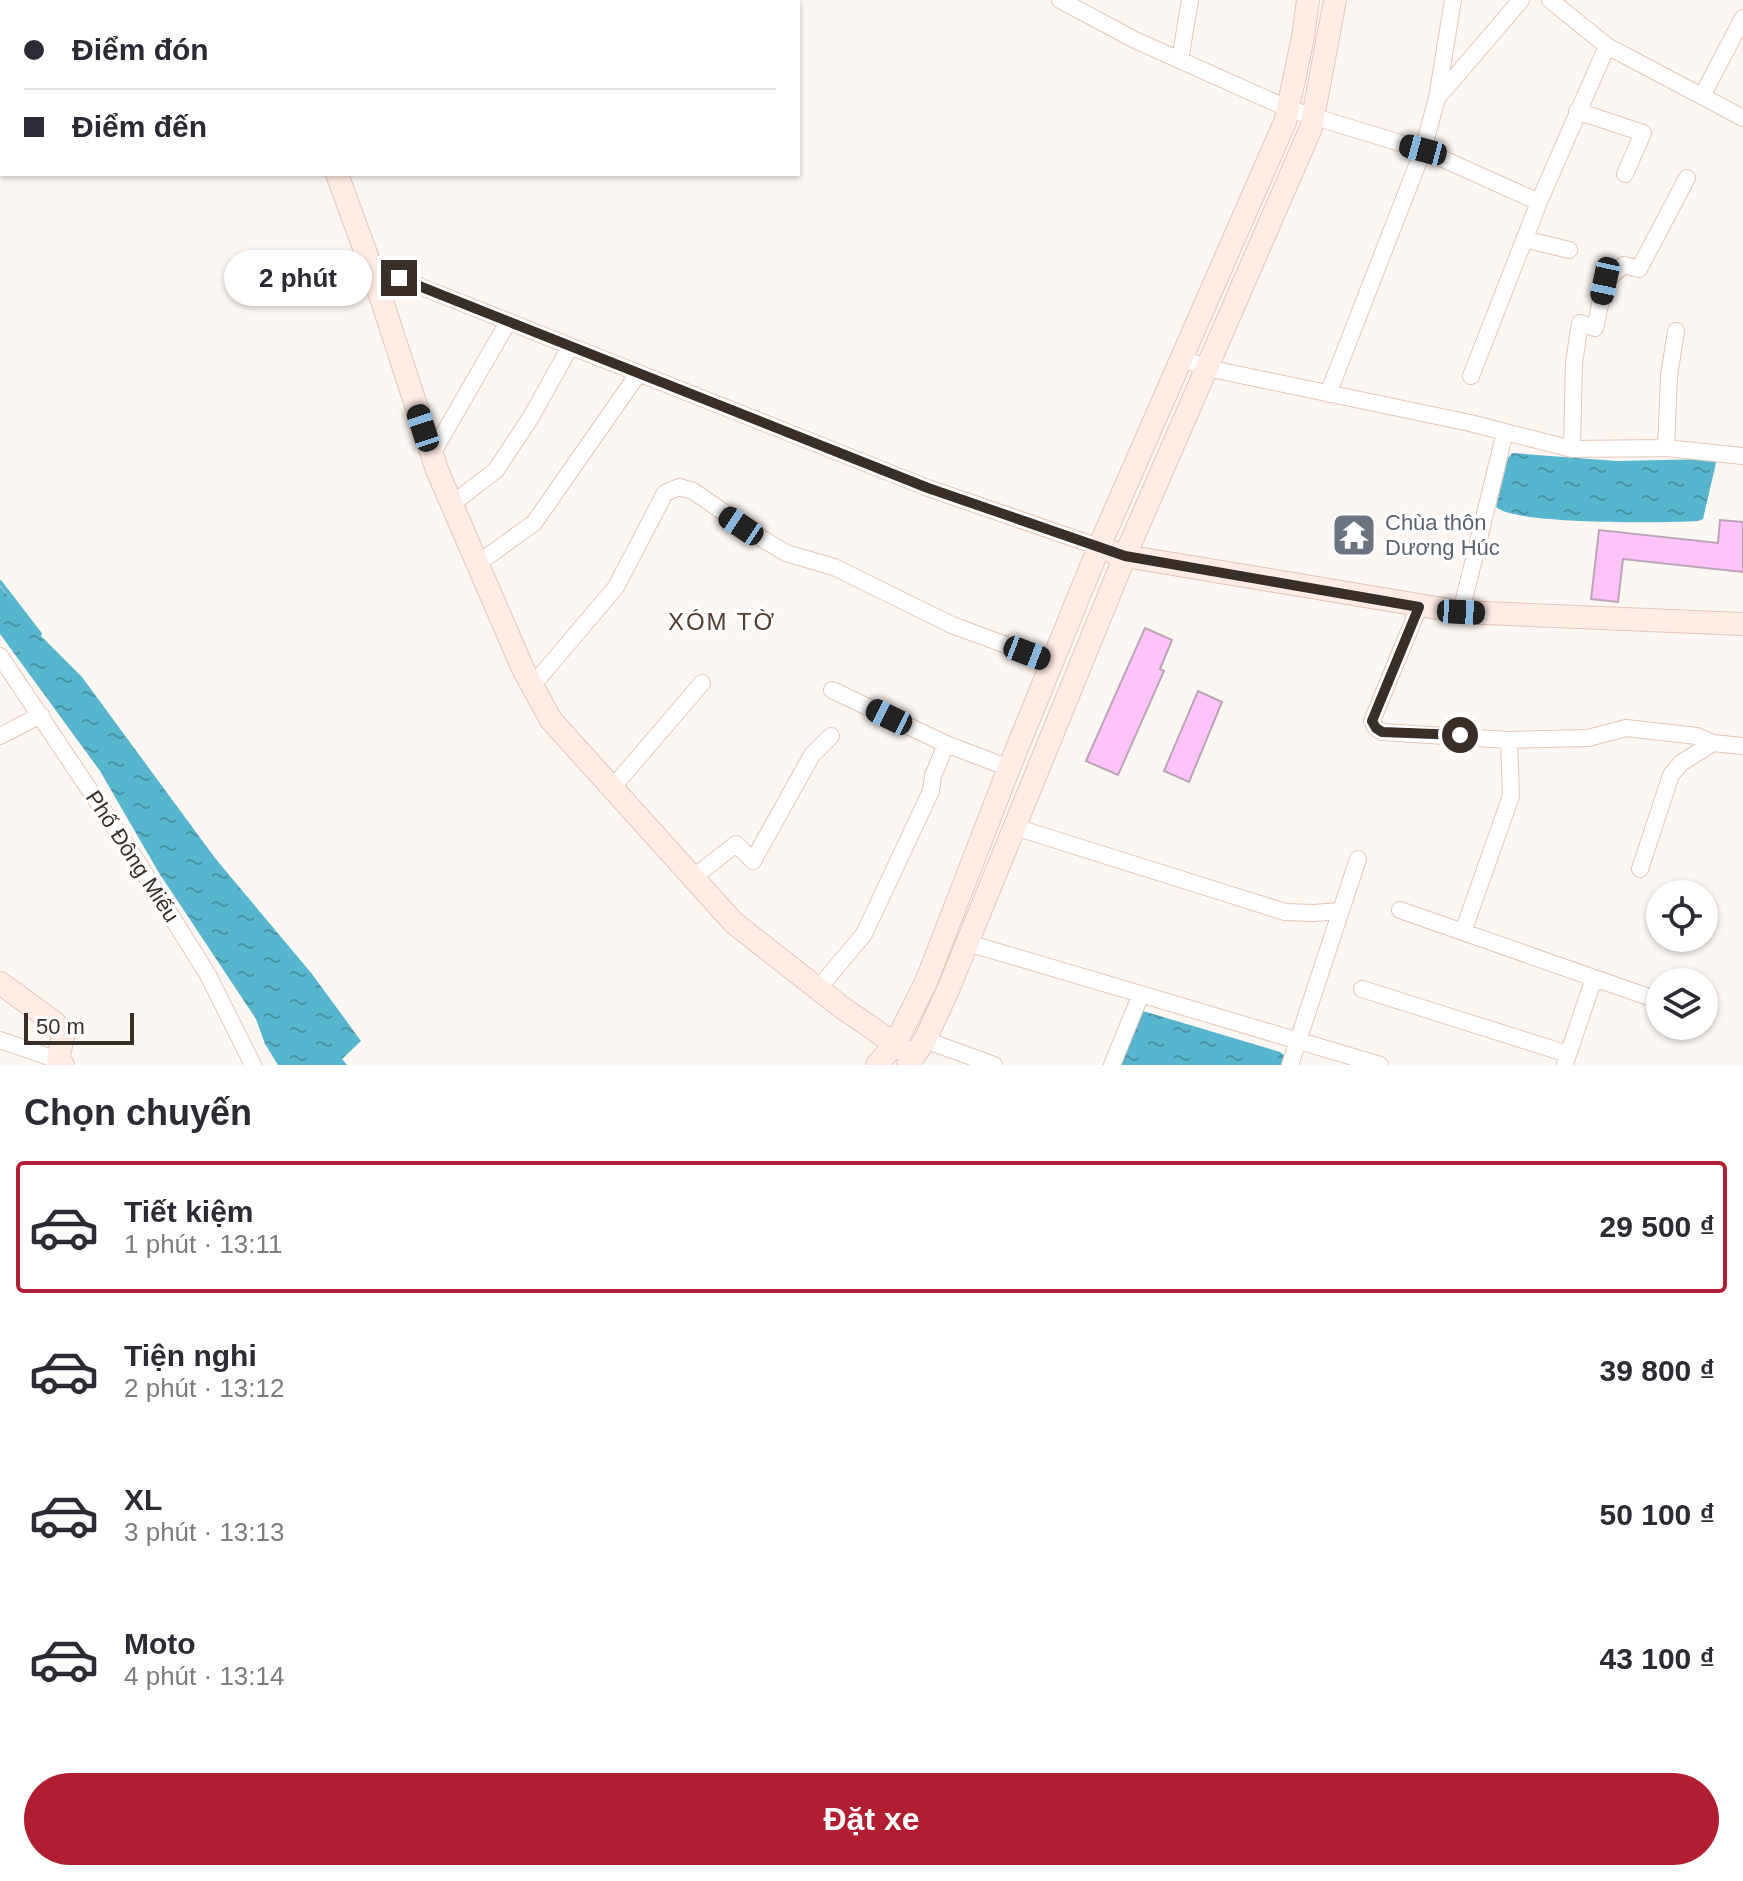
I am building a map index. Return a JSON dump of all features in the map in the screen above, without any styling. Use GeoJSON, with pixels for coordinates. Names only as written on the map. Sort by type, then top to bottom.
{"type":"FeatureCollection","features":[{"type":"Feature","properties":{"kind":"main road"},"geometry":{"type":"LineString","coordinates":[[877,1065],[895,1044],[926,982],[1099,547],[1184,359],[1289,109],[1308,0]]}},
{"type":"Feature","properties":{"kind":"main road"},"geometry":{"type":"LineString","coordinates":[[338,176],[432,454],[477,564],[532,686],[551,720],[734,923],[818,989],[895,1044],[916,1054],[968,943],[1125,556],[1314,119],[1335,0]]}},
{"type":"Feature","properties":{"kind":"main road"},"geometry":{"type":"LineString","coordinates":[[1099,547],[1125,556],[1419,607],[1461,612],[1743,624]]}},
{"type":"Feature","properties":{"kind":"main road"},"geometry":{"type":"LineString","coordinates":[[0,983],[55,1023],[63,1036],[60,1063]]}},
{"type":"Feature","properties":{"kind":"street"},"geometry":{"type":"LineString","coordinates":[[1060,0],[1082,6],[1180,60],[1289,109],[1423,150],[1539,202]]}},
{"type":"Feature","properties":{"kind":"street"},"geometry":{"type":"LineString","coordinates":[[1180,60],[1190,0]]}},
{"type":"Feature","properties":{"kind":"street"},"geometry":{"type":"LineString","coordinates":[[1328,394],[1423,150],[1437,98],[1453,0]]}},
{"type":"Feature","properties":{"kind":"street"},"geometry":{"type":"LineString","coordinates":[[1437,98],[1521,0]]}},
{"type":"Feature","properties":{"kind":"street"},"geometry":{"type":"LineString","coordinates":[[1550,0],[1607,46],[1743,118]]}},
{"type":"Feature","properties":{"kind":"street"},"geometry":{"type":"LineString","coordinates":[[1702,96],[1743,18]]}},
{"type":"Feature","properties":{"kind":"street"},"geometry":{"type":"LineString","coordinates":[[1471,376],[1539,202],[1607,46]]}},
{"type":"Feature","properties":{"kind":"street"},"geometry":{"type":"LineString","coordinates":[[1577,111],[1643,133],[1625,174]]}},
{"type":"Feature","properties":{"kind":"street"},"geometry":{"type":"LineString","coordinates":[[1572,449],[1574,363],[1580,323],[1595,328],[1605,281],[1624,265],[1639,269],[1687,178]]}},
{"type":"Feature","properties":{"kind":"street"},"geometry":{"type":"LineString","coordinates":[[1524,239],[1569,250]]}},
{"type":"Feature","properties":{"kind":"street"},"geometry":{"type":"LineString","coordinates":[[371,267],[928,488],[1099,547]]}},
{"type":"Feature","properties":{"kind":"street"},"geometry":{"type":"LineString","coordinates":[[432,454],[508,322]]}},
{"type":"Feature","properties":{"kind":"street"},"geometry":{"type":"LineString","coordinates":[[1666,448],[1669,376],[1676,331]]}},
{"type":"Feature","properties":{"kind":"street"},"geometry":{"type":"LineString","coordinates":[[452,504],[496,470],[513,448],[570,347]]}},
{"type":"Feature","properties":{"kind":"street"},"geometry":{"type":"LineString","coordinates":[[1184,359],[1207,368],[1572,449],[1666,448],[1743,456]]}},
{"type":"Feature","properties":{"kind":"street"},"geometry":{"type":"LineString","coordinates":[[477,564],[534,523],[638,374]]}},
{"type":"Feature","properties":{"kind":"street"},"geometry":{"type":"LineString","coordinates":[[1461,612],[1505,432]]}},
{"type":"Feature","properties":{"kind":"street"},"geometry":{"type":"LineString","coordinates":[[532,686],[616,587],[665,493],[679,487],[693,491],[786,553],[834,567],[952,625],[1052,662]]}},
{"type":"Feature","properties":{"kind":"street"},"geometry":{"type":"LineString","coordinates":[[1419,607],[1372,721],[1382,732],[1509,740],[1588,738],[1626,728],[1697,736],[1713,743],[1743,746]]}},
{"type":"Feature","properties":{"kind":"street","name":"Phố Đông Miếu"},"geometry":{"type":"LineString","coordinates":[[0,656],[208,975],[253,1065]]}},
{"type":"Feature","properties":{"kind":"street"},"geometry":{"type":"LineString","coordinates":[[613,787],[702,683]]}},
{"type":"Feature","properties":{"kind":"street"},"geometry":{"type":"LineString","coordinates":[[832,690],[946,744],[1009,768]]}},
{"type":"Feature","properties":{"kind":"street"},"geometry":{"type":"LineString","coordinates":[[0,736],[41,715]]}},
{"type":"Feature","properties":{"kind":"street"},"geometry":{"type":"LineString","coordinates":[[694,877],[736,844],[753,861],[812,755],[831,736]]}},
{"type":"Feature","properties":{"kind":"street"},"geometry":{"type":"LineString","coordinates":[[1463,932],[1511,796],[1509,740]]}},
{"type":"Feature","properties":{"kind":"street"},"geometry":{"type":"LineString","coordinates":[[1640,869],[1671,775],[1681,763],[1713,743]]}},
{"type":"Feature","properties":{"kind":"street"},"geometry":{"type":"LineString","coordinates":[[818,989],[864,934],[931,791],[933,776],[946,744]]}},
{"type":"Feature","properties":{"kind":"street"},"geometry":{"type":"LineString","coordinates":[[1015,827],[1285,912],[1341,911]]}},
{"type":"Feature","properties":{"kind":"street"},"geometry":{"type":"LineString","coordinates":[[1290,1065],[1358,859]]}},
{"type":"Feature","properties":{"kind":"street"},"geometry":{"type":"LineString","coordinates":[[1400,910],[1646,996]]}},
{"type":"Feature","properties":{"kind":"street"},"geometry":{"type":"LineString","coordinates":[[968,943],[1380,1065]]}},
{"type":"Feature","properties":{"kind":"street"},"geometry":{"type":"LineString","coordinates":[[1362,989],[1566,1060],[1594,978]]}},
{"type":"Feature","properties":{"kind":"street"},"geometry":{"type":"LineString","coordinates":[[1112,1065],[1141,994]]}},
{"type":"Feature","properties":{"kind":"street"},"geometry":{"type":"LineString","coordinates":[[1,1042],[60,1063]]}},
{"type":"Feature","properties":{"kind":"street"},"geometry":{"type":"LineString","coordinates":[[916,1054],[994,1065]]}},
{"type":"Feature","properties":{"kind":"water"},"geometry":{"type":"Polygon","coordinates":[[[1512,453],[1617,461],[1706,459],[1716,463],[1703,519],[1681,522],[1592,522],[1531,517],[1496,507],[1508,458],[1512,453]]]}},
{"type":"Feature","properties":{"kind":"water"},"geometry":{"type":"Polygon","coordinates":[[[0,586],[41,636],[82,677],[215,858],[312,974],[361,1041],[342,1059],[347,1065],[278,1065],[265,1044],[256,1019],[159,873],[100,771],[0,634],[0,586]]]}},
{"type":"Feature","properties":{"kind":"water"},"geometry":{"type":"Polygon","coordinates":[[[1143,1011],[1280,1052],[1284,1055],[1283,1065],[1119,1065],[1143,1011]]]}},
{"type":"Feature","properties":{"kind":"building"},"geometry":{"type":"Polygon","coordinates":[[[1720,520],[1743,522],[1743,572],[1623,559],[1618,602],[1591,599],[1599,530],[1718,543],[1720,520]]]}},
{"type":"Feature","properties":{"kind":"building"},"geometry":{"type":"Polygon","coordinates":[[[1145,628],[1172,640],[1160,669],[1164,671],[1118,775],[1086,761],[1145,628]]]}},
{"type":"Feature","properties":{"kind":"building"},"geometry":{"type":"Polygon","coordinates":[[[1198,691],[1222,702],[1189,782],[1164,771],[1198,691]]]}},
{"type":"Feature","properties":{"kind":"waterway"},"geometry":{"type":"LineString","coordinates":[[0,582],[40,634]]}},
{"type":"Feature","properties":{"kind":"place","name":"Chùa thôn Dương Húc"},"geometry":{"type":"Point","coordinates":[1354,535]}},
{"type":"Feature","properties":{"kind":"district","name":"XÓM TỜ"},"geometry":{"type":"Point","coordinates":[722,622]}},
{"type":"Feature","properties":{"kind":"route"},"geometry":{"type":"LineString","coordinates":[[399,278],[928,488],[1125,556],[1419,607],[1372,721],[1382,732],[1460,735]]}}]}
